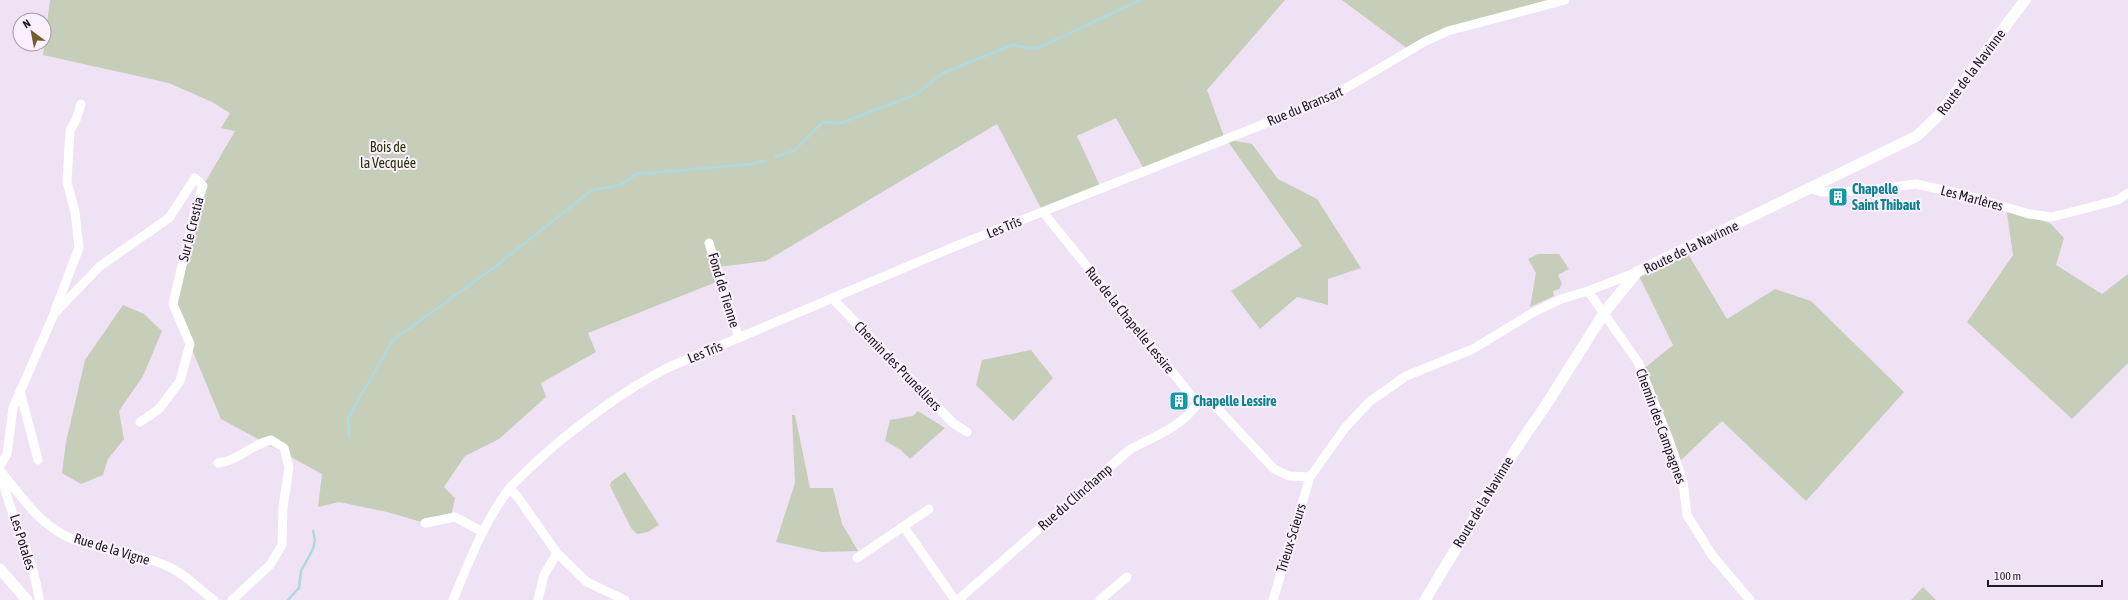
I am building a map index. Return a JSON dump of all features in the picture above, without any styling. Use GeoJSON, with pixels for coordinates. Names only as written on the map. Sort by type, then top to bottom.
{"type":"FeatureCollection","features":[{"type":"Feature","properties":{"kind":"street","name":"Rue du Bransart"},"geometry":{"type":"LineString","coordinates":[[1043,212],[1329,98],[1424,42],[1448,31],[1564,0]]}},
{"type":"Feature","properties":{"kind":"street","name":"Route de la Navinne"},"geometry":{"type":"LineString","coordinates":[[1425,600],[1479,507],[1604,313],[1637,272],[1908,142],[1924,130],[1943,109],[2025,0]]}},
{"type":"Feature","properties":{"kind":"street"},"geometry":{"type":"LineString","coordinates":[[54,314],[79,248],[75,212],[67,182],[70,130],[76,120],[81,104]]}},
{"type":"Feature","properties":{"kind":"street","name":"Sur le Crestia"},"geometry":{"type":"LineString","coordinates":[[0,466],[7,454],[13,408],[54,314],[100,266],[169,218],[195,178],[202,186],[173,304],[190,344],[180,381],[159,409],[140,422]]}},
{"type":"Feature","properties":{"kind":"street","name":"Les Marlères"},"geometry":{"type":"LineString","coordinates":[[1812,189],[1821,192],[1860,191],[1916,184],[1965,195],[2029,214],[2052,216],[2118,200],[2128,193]]}},
{"type":"Feature","properties":{"kind":"street","name":"Les Trîs"},"geometry":{"type":"LineString","coordinates":[[453,600],[483,532],[510,489],[542,457],[612,400],[667,368],[832,298],[1043,212]]}},
{"type":"Feature","properties":{"kind":"street","name":"Rue de la Chapelle Lessire"},"geometry":{"type":"LineString","coordinates":[[1043,212],[1198,404]]}},
{"type":"Feature","properties":{"kind":"street","name":"Fond de Tienne"},"geometry":{"type":"LineString","coordinates":[[709,242],[739,338]]}},
{"type":"Feature","properties":{"kind":"street"},"geometry":{"type":"LineString","coordinates":[[1198,404],[1209,402],[1220,410],[1274,469],[1289,476],[1310,477],[1345,428],[1369,402],[1406,376],[1473,349],[1532,313],[1561,299],[1588,291],[1637,272]]}},
{"type":"Feature","properties":{"kind":"street"},"geometry":{"type":"LineString","coordinates":[[1588,291],[1604,313]]}},
{"type":"Feature","properties":{"kind":"street","name":"Chemin des Prunelliers"},"geometry":{"type":"LineString","coordinates":[[832,298],[953,423],[967,432]]}},
{"type":"Feature","properties":{"kind":"street","name":"Chemin des Campagnes"},"geometry":{"type":"LineString","coordinates":[[1604,313],[1638,362],[1669,440],[1682,481],[1687,515],[1712,555],[1750,600]]}},
{"type":"Feature","properties":{"kind":"street"},"geometry":{"type":"LineString","coordinates":[[20,391],[38,460]]}},
{"type":"Feature","properties":{"kind":"street","name":"Rue du Clinchamp"},"geometry":{"type":"LineString","coordinates":[[957,600],[1129,450],[1160,436],[1181,422],[1198,404]]}},
{"type":"Feature","properties":{"kind":"street"},"geometry":{"type":"LineString","coordinates":[[218,463],[235,458],[265,441],[271,440],[284,448],[289,467],[283,507],[282,546],[270,565],[232,600]]}},
{"type":"Feature","properties":{"kind":"street","name":"Les Potales"},"geometry":{"type":"LineString","coordinates":[[0,466],[4,488],[27,552],[39,600]]}},
{"type":"Feature","properties":{"kind":"street","name":"Rue de la Vigne"},"geometry":{"type":"LineString","coordinates":[[0,466],[42,519],[63,535],[95,546],[140,556],[175,570],[214,600]]}},
{"type":"Feature","properties":{"kind":"street","name":"Trieux-Scieurs"},"geometry":{"type":"LineString","coordinates":[[1274,600],[1310,477]]}},
{"type":"Feature","properties":{"kind":"street"},"geometry":{"type":"LineString","coordinates":[[510,489],[517,496],[557,553],[587,582],[625,600]]}},
{"type":"Feature","properties":{"kind":"street"},"geometry":{"type":"LineString","coordinates":[[857,558],[929,509]]}},
{"type":"Feature","properties":{"kind":"street"},"geometry":{"type":"LineString","coordinates":[[425,523],[455,517],[483,532]]}},
{"type":"Feature","properties":{"kind":"street"},"geometry":{"type":"LineString","coordinates":[[904,527],[957,600]]}},
{"type":"Feature","properties":{"kind":"street"},"geometry":{"type":"LineString","coordinates":[[538,600],[544,575],[557,553]]}},
{"type":"Feature","properties":{"kind":"street"},"geometry":{"type":"LineString","coordinates":[[0,569],[27,600]]}},
{"type":"Feature","properties":{"kind":"street"},"geometry":{"type":"LineString","coordinates":[[1100,600],[1127,577]]}},
{"type":"Feature","properties":{"kind":"green space","name":"Bois de la Vecquée"},"geometry":{"type":"Polygon","coordinates":[[[50,0],[1285,0],[1207,90],[1226,139],[1145,171],[1116,118],[1077,136],[1101,188],[1043,212],[997,124],[766,261],[718,267],[719,281],[588,333],[596,352],[541,383],[546,397],[499,439],[465,456],[444,487],[455,498],[451,517],[425,523],[387,512],[339,502],[318,507],[322,474],[221,419],[173,304],[203,186],[235,131],[221,128],[230,113],[212,102],[169,83],[43,55],[43,52],[52,52],[52,12],[48,12],[50,0]]]}},
{"type":"Feature","properties":{"kind":"green space"},"geometry":{"type":"Polygon","coordinates":[[[1342,0],[1565,0],[1470,24],[1408,49],[1342,0]]]}},
{"type":"Feature","properties":{"kind":"green space"},"geometry":{"type":"Polygon","coordinates":[[[1226,139],[1252,144],[1278,179],[1317,199],[1361,268],[1328,279],[1328,305],[1297,297],[1260,329],[1231,291],[1302,246],[1226,139]]]}},
{"type":"Feature","properties":{"kind":"green space"},"geometry":{"type":"Polygon","coordinates":[[[2006,207],[2051,224],[2064,238],[2056,265],[2102,294],[2128,274],[2128,363],[2072,419],[1967,322],[2013,255],[2006,207]]]}},
{"type":"Feature","properties":{"kind":"green space"},"geometry":{"type":"Polygon","coordinates":[[[1685,249],[1727,319],[1775,289],[1811,301],[1904,392],[1806,501],[1722,421],[1677,464],[1641,371],[1673,345],[1637,272],[1685,249]]]}},
{"type":"Feature","properties":{"kind":"green space"},"geometry":{"type":"Polygon","coordinates":[[[1538,254],[1559,254],[1569,269],[1558,275],[1562,284],[1559,289],[1553,291],[1554,296],[1530,307],[1536,273],[1528,259],[1538,254]]]}},
{"type":"Feature","properties":{"kind":"green space"},"geometry":{"type":"Polygon","coordinates":[[[123,305],[144,314],[162,331],[143,376],[119,411],[124,439],[108,459],[103,475],[81,484],[62,473],[66,442],[85,360],[123,305]]]}},
{"type":"Feature","properties":{"kind":"green space"},"geometry":{"type":"Polygon","coordinates":[[[1031,350],[1053,378],[1013,421],[976,385],[982,360],[1031,350]]]}},
{"type":"Feature","properties":{"kind":"green space"},"geometry":{"type":"Polygon","coordinates":[[[918,411],[945,428],[910,459],[901,450],[885,441],[890,420],[913,416],[918,411]]]}},
{"type":"Feature","properties":{"kind":"green space"},"geometry":{"type":"Polygon","coordinates":[[[792,415],[795,415],[810,488],[833,488],[842,524],[858,551],[822,552],[776,542],[795,483],[792,415]]]}},
{"type":"Feature","properties":{"kind":"green space"},"geometry":{"type":"Polygon","coordinates":[[[625,472],[659,525],[648,532],[637,534],[631,528],[610,486],[611,482],[625,472]]]}},
{"type":"Feature","properties":{"kind":"green space"},"geometry":{"type":"Polygon","coordinates":[[[1923,587],[1936,600],[1911,600],[1923,587]]]}},
{"type":"Feature","properties":{"kind":"waterway"},"geometry":{"type":"LineString","coordinates":[[775,157],[794,151],[823,122],[841,123],[917,94],[941,74],[1012,45],[1036,49],[1140,0]]}},
{"type":"Feature","properties":{"kind":"waterway"},"geometry":{"type":"LineString","coordinates":[[349,436],[348,418],[393,340],[492,269],[592,190],[621,185],[636,174],[753,164],[765,161]]}},
{"type":"Feature","properties":{"kind":"waterway"},"geometry":{"type":"LineString","coordinates":[[288,600],[299,588],[301,571],[313,549],[315,540],[313,531]]}},
{"type":"Feature","properties":{"kind":"place","name":"Chapelle Saint Thibaut"},"geometry":{"type":"Point","coordinates":[1838,197]}},
{"type":"Feature","properties":{"kind":"place","name":"Chapelle Lessire"},"geometry":{"type":"Point","coordinates":[1179,401]}}]}
